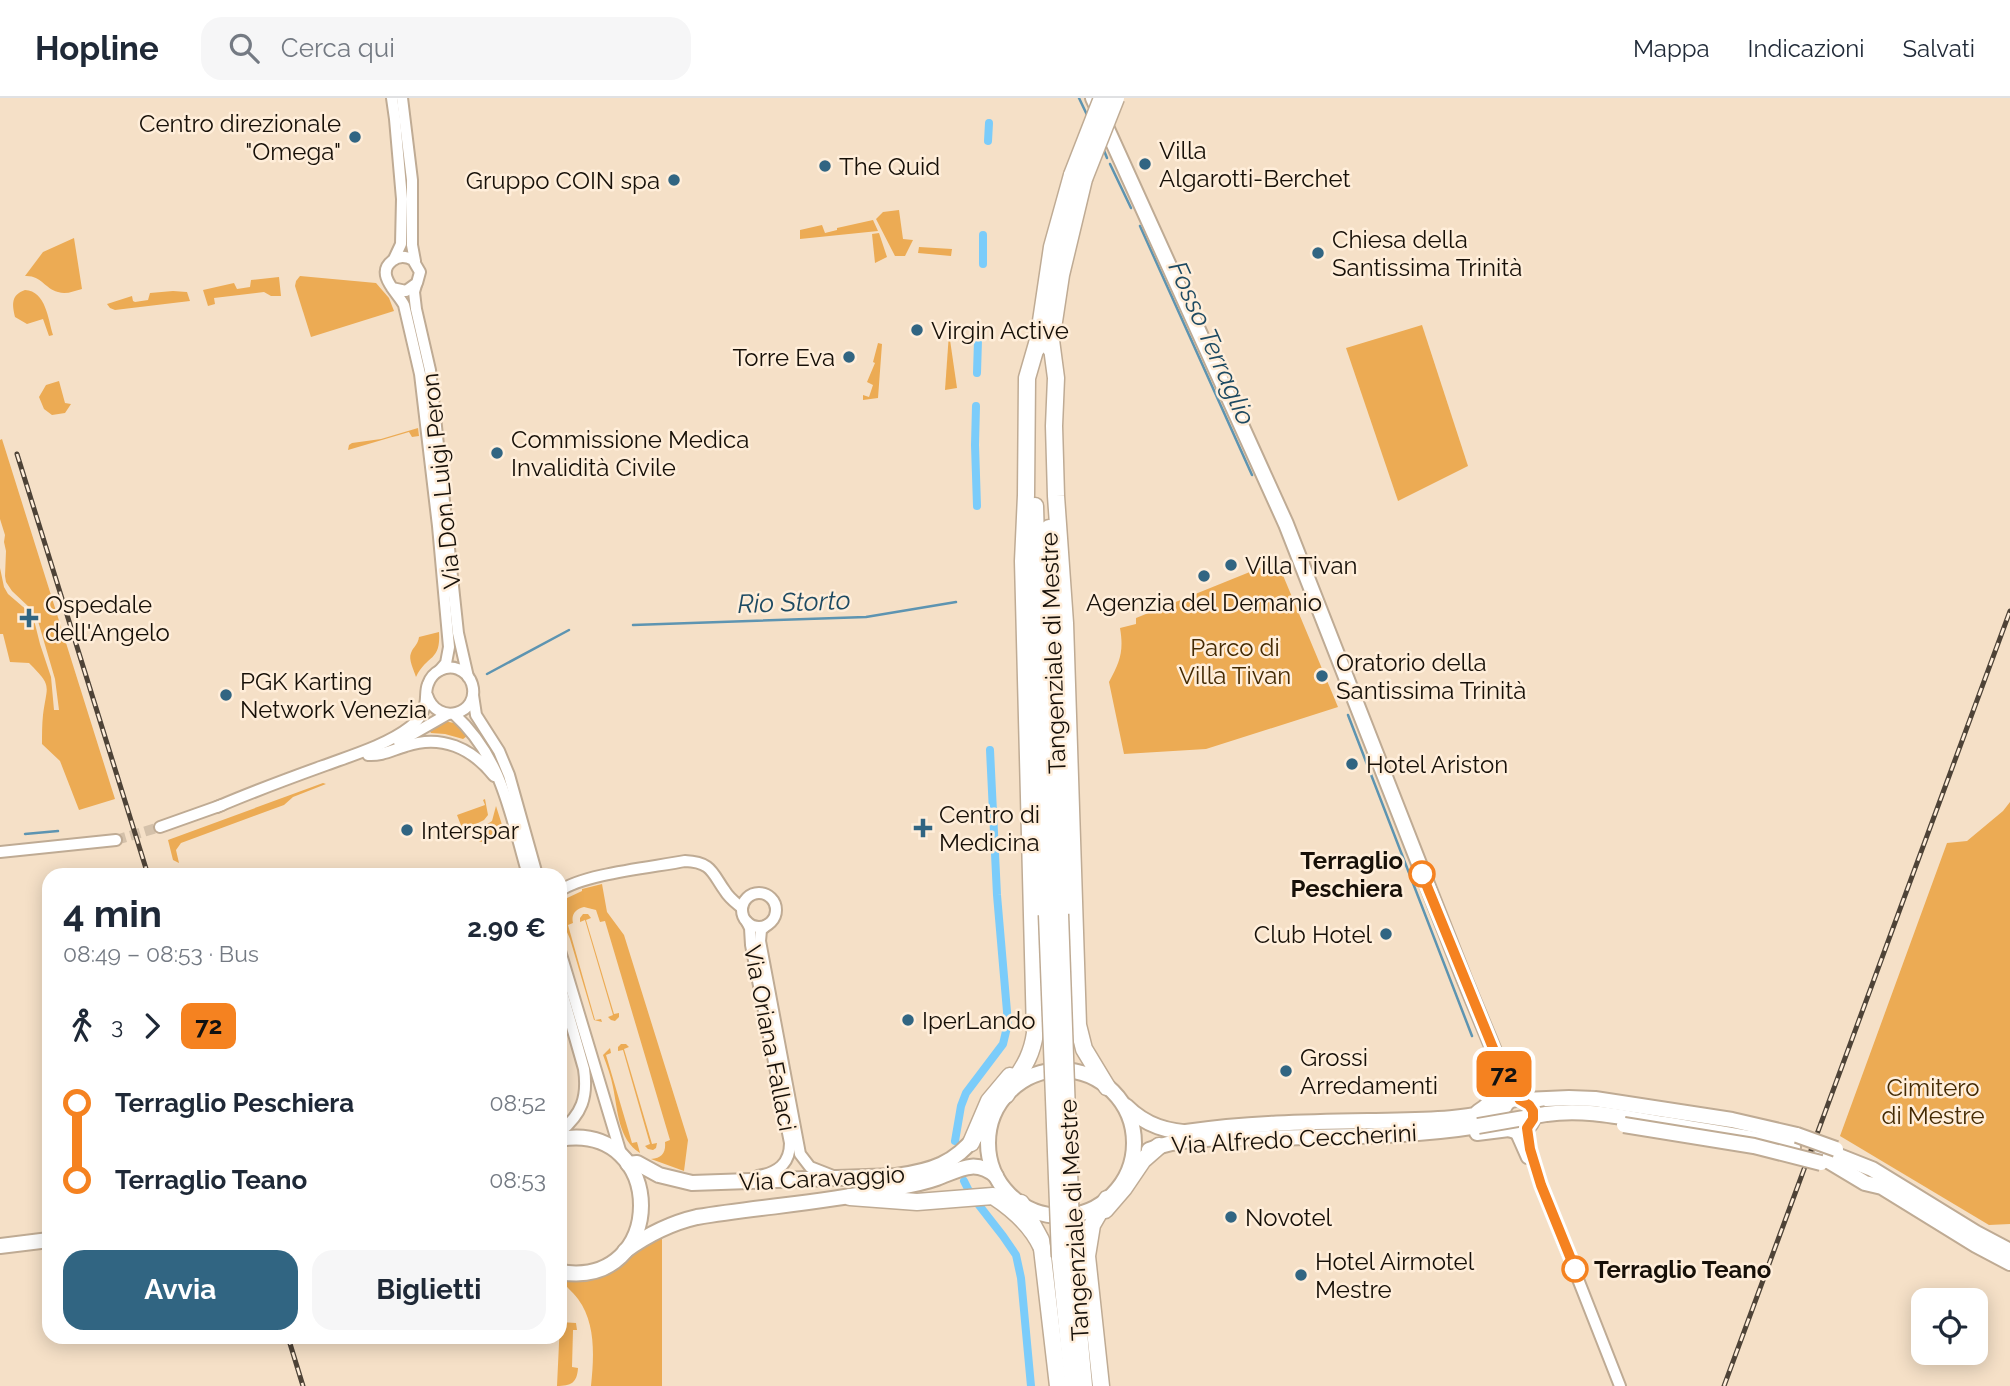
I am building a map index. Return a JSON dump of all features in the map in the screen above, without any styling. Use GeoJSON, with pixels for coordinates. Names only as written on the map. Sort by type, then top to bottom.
{"type":"FeatureCollection","features":[{"type":"Feature","properties":{"kind":"highway","name":"Tangenziale di Mestre"},"geometry":{"type":"LineString","coordinates":[[1073,1386],[1066,1256],[1043,563],[1046,424],[1044,340],[1052,247],[1078,177],[1102,98]]}},
{"type":"Feature","properties":{"kind":"highway","name":"Tangenziale di Mestre"},"geometry":{"type":"LineString","coordinates":[[1078,177],[1116,98]]}},
{"type":"Feature","properties":{"kind":"highway"},"geometry":{"type":"LineString","coordinates":[[1044,340],[1027,377],[1078,1025],[1084,1049],[1107,1087]]}},
{"type":"Feature","properties":{"kind":"highway"},"geometry":{"type":"LineString","coordinates":[[1006,1096],[1029,1057],[1035,1033],[1045,626]]}},
{"type":"Feature","properties":{"kind":"highway"},"geometry":{"type":"LineString","coordinates":[[971,1143],[991,1097],[1029,1057]]}},
{"type":"Feature","properties":{"kind":"highway"},"geometry":{"type":"LineString","coordinates":[[1088,1247],[1104,1212],[1138,1167],[1159,1146]]}},
{"type":"Feature","properties":{"kind":"highway"},"geometry":{"type":"LineString","coordinates":[[850,1197],[916,1202],[993,1196],[1026,1223],[1042,1248]]}},
{"type":"Feature","properties":{"kind":"highway"},"geometry":{"type":"LineString","coordinates":[[1101,1386],[1090,1292],[1088,1247],[1095,1218],[1107,1199]]}},
{"type":"Feature","properties":{"kind":"highway"},"geometry":{"type":"LineString","coordinates":[[1021,1203],[1036,1229],[1042,1248],[1058,1386]]}},
{"type":"Feature","properties":{"kind":"highway","name":"Tangenziale di Mestre"},"geometry":{"type":"LineString","coordinates":[[1066,1256],[1084,1386]]}},
{"type":"Feature","properties":{"kind":"main road"},"geometry":{"type":"LineString","coordinates":[[1093,98],[1286,524],[1514,1102]]}},
{"type":"Feature","properties":{"kind":"main road"},"geometry":{"type":"LineString","coordinates":[[1465,981],[1467,996],[1496,1080],[1496,1093],[1476,1120]]}},
{"type":"Feature","properties":{"kind":"main road"},"geometry":{"type":"LineString","coordinates":[[1484,1043],[1501,1082],[1514,1102],[1529,1105],[1533,1111],[1533,1119],[1520,1128]]}},
{"type":"Feature","properties":{"kind":"main road"},"geometry":{"type":"LineString","coordinates":[[1058,1070],[1082,1073],[1107,1087],[1120,1100],[1130,1119],[1132,1157],[1124,1178],[1107,1199],[1087,1210],[1064,1215],[1042,1213],[1021,1203],[996,1177],[990,1161],[990,1128],[995,1112],[1006,1096],[1029,1077],[1058,1070]]}},
{"type":"Feature","properties":{"kind":"main road"},"geometry":{"type":"LineString","coordinates":[[1507,1080],[1527,1090],[1569,1098],[1732,1120],[1795,1142],[1829,1158],[1865,1182],[1882,1186],[2010,1251]]}},
{"type":"Feature","properties":{"kind":"main road"},"geometry":{"type":"LineString","coordinates":[[1476,1120],[1514,1102],[1569,1098]]}},
{"type":"Feature","properties":{"kind":"main road","name":"Via Alfredo Ceccherini"},"geometry":{"type":"LineString","coordinates":[[1120,1100],[1150,1124],[1185,1137]]}},
{"type":"Feature","properties":{"kind":"main road"},"geometry":{"type":"LineString","coordinates":[[1514,1102],[1502,1118],[1520,1128]]}},
{"type":"Feature","properties":{"kind":"main road"},"geometry":{"type":"LineString","coordinates":[[1185,1137],[1277,1124],[1476,1120],[1545,1108],[1584,1106],[1751,1133],[1845,1154],[1872,1170],[1976,1245],[2010,1263]]}},
{"type":"Feature","properties":{"kind":"main road","name":"Via Caravaggio"},"geometry":{"type":"LineString","coordinates":[[567,1138],[578,1137],[597,1141],[625,1161],[682,1182],[897,1176],[929,1170],[955,1158],[971,1143],[995,1112]]}},
{"type":"Feature","properties":{"kind":"main road"},"geometry":{"type":"LineString","coordinates":[[1185,1137],[1259,1144],[1409,1140],[1520,1128],[1572,1118],[1829,1158],[1872,1170]]}},
{"type":"Feature","properties":{"kind":"main road","name":"Via Alfredo Ceccherini"},"geometry":{"type":"LineString","coordinates":[[1124,1178],[1141,1156],[1185,1137],[1380,1131],[1476,1120]]}},
{"type":"Feature","properties":{"kind":"main road"},"geometry":{"type":"LineString","coordinates":[[625,1161],[634,1173],[641,1192],[642,1213],[636,1233],[625,1251]]}},
{"type":"Feature","properties":{"kind":"main road","name":"Via Caravaggio"},"geometry":{"type":"LineString","coordinates":[[567,1273],[592,1271],[610,1264],[654,1233],[674,1223],[697,1217],[850,1197],[935,1179],[962,1167],[981,1168],[996,1177]]}},
{"type":"Feature","properties":{"kind":"main road"},"geometry":{"type":"LineString","coordinates":[[0,1246],[42,1241]]}},
{"type":"Feature","properties":{"kind":"street"},"geometry":{"type":"LineString","coordinates":[[392,98],[402,199],[401,244],[394,259],[388,264],[386,274],[392,288],[406,291],[416,285],[420,272],[412,245],[412,180],[402,98]]}},
{"type":"Feature","properties":{"kind":"street"},"geometry":{"type":"LineString","coordinates":[[394,259],[406,257],[415,261]]}},
{"type":"Feature","properties":{"kind":"street","name":"Via Don Luigi Peron"},"geometry":{"type":"LineString","coordinates":[[416,285],[416,309],[430,370],[458,633],[468,677]]}},
{"type":"Feature","properties":{"kind":"street","name":"Via Don Luigi Peron"},"geometry":{"type":"LineString","coordinates":[[392,288],[404,305],[420,374],[428,434],[449,639],[448,659],[440,670]]}},
{"type":"Feature","properties":{"kind":"street"},"geometry":{"type":"LineString","coordinates":[[160,827],[351,757],[399,734],[419,719],[425,706],[429,680],[440,670],[449,668],[458,669],[468,677],[473,686],[476,715],[499,751],[509,775],[535,868]]}},
{"type":"Feature","properties":{"kind":"street"},"geometry":{"type":"LineString","coordinates":[[427,695],[436,710],[451,714],[469,728],[485,750],[501,785],[526,868]]}},
{"type":"Feature","properties":{"kind":"street"},"geometry":{"type":"LineString","coordinates":[[217,807],[304,779],[403,740],[468,705],[473,695]]}},
{"type":"Feature","properties":{"kind":"street"},"geometry":{"type":"LineString","coordinates":[[368,755],[380,756],[428,741],[444,743],[460,747],[475,756],[501,785]]}},
{"type":"Feature","properties":{"kind":"street"},"geometry":{"type":"LineString","coordinates":[[0,852],[116,840]]}},
{"type":"Feature","properties":{"kind":"street"},"geometry":{"type":"LineString","coordinates":[[567,887],[596,878],[685,861],[698,862],[716,875],[727,894],[742,908]]}},
{"type":"Feature","properties":{"kind":"street"},"geometry":{"type":"LineString","coordinates":[[727,894],[740,897],[759,892],[769,896],[776,909],[767,925],[757,926],[747,922],[742,908],[750,895]]}},
{"type":"Feature","properties":{"kind":"street","name":"Via Oriana Fallaci"},"geometry":{"type":"LineString","coordinates":[[715,1183],[770,1174],[785,1163],[790,1151],[747,922]]}},
{"type":"Feature","properties":{"kind":"street","name":"Via Oriana Fallaci"},"geometry":{"type":"LineString","coordinates":[[767,925],[761,930],[760,941],[800,1154],[805,1163],[816,1170],[843,1178]]}},
{"type":"Feature","properties":{"kind":"street"},"geometry":{"type":"LineString","coordinates":[[567,974],[625,1161]]}},
{"type":"Feature","properties":{"kind":"street"},"geometry":{"type":"LineString","coordinates":[[567,1010],[586,1082],[584,1098],[576,1116],[567,1125]]}},
{"type":"Feature","properties":{"kind":"street"},"geometry":{"type":"LineString","coordinates":[[1520,1128],[1620,1386]]}},
{"type":"Feature","properties":{"kind":"green space"},"geometry":{"type":"Polygon","coordinates":[[[899,210],[903,239],[913,240],[905,256],[895,256],[876,219],[883,212],[899,210]]]}},
{"type":"Feature","properties":{"kind":"green space"},"geometry":{"type":"Polygon","coordinates":[[[873,220],[878,231],[800,239],[800,230],[822,225],[825,233],[873,220]]]}},
{"type":"Feature","properties":{"kind":"green space"},"geometry":{"type":"Polygon","coordinates":[[[879,233],[887,257],[875,263],[872,234],[879,233]]]}},
{"type":"Feature","properties":{"kind":"green space"},"geometry":{"type":"Polygon","coordinates":[[[74,238],[82,289],[61,293],[35,278],[25,276],[43,252],[74,238]]]}},
{"type":"Feature","properties":{"kind":"green space"},"geometry":{"type":"Polygon","coordinates":[[[919,247],[952,249],[951,256],[918,253],[919,247]]]}},
{"type":"Feature","properties":{"kind":"green space"},"geometry":{"type":"Polygon","coordinates":[[[300,276],[376,283],[389,298],[394,311],[311,337],[295,286],[300,276]]]}},
{"type":"Feature","properties":{"kind":"green space"},"geometry":{"type":"Polygon","coordinates":[[[279,277],[281,296],[271,296],[264,292],[214,298],[215,304],[208,306],[203,290],[234,283],[237,289],[250,287],[251,280],[279,277]]]}},
{"type":"Feature","properties":{"kind":"green space"},"geometry":{"type":"Polygon","coordinates":[[[25,290],[38,295],[42,300],[53,335],[49,336],[43,319],[27,324],[15,317],[14,300],[17,294],[25,290]]]}},
{"type":"Feature","properties":{"kind":"green space"},"geometry":{"type":"Polygon","coordinates":[[[187,292],[190,301],[115,310],[107,304],[132,296],[135,302],[148,300],[150,293],[187,292]]]}},
{"type":"Feature","properties":{"kind":"green space"},"geometry":{"type":"Polygon","coordinates":[[[1422,325],[1468,466],[1398,501],[1346,348],[1422,325]]]}},
{"type":"Feature","properties":{"kind":"green space"},"geometry":{"type":"Polygon","coordinates":[[[949,333],[957,388],[945,390],[949,333]]]}},
{"type":"Feature","properties":{"kind":"green space"},"geometry":{"type":"Polygon","coordinates":[[[878,343],[882,344],[878,398],[863,400],[863,395],[869,397],[873,385],[867,382],[875,363],[873,362],[878,343]]]}},
{"type":"Feature","properties":{"kind":"green space"},"geometry":{"type":"Polygon","coordinates":[[[59,381],[65,403],[71,404],[65,413],[52,415],[44,409],[39,397],[46,385],[59,381]]]}},
{"type":"Feature","properties":{"kind":"green space"},"geometry":{"type":"Polygon","coordinates":[[[418,428],[419,436],[412,437],[409,432],[348,450],[352,443],[381,439],[418,428]]]}},
{"type":"Feature","properties":{"kind":"green space"},"geometry":{"type":"Polygon","coordinates":[[[2,439],[115,799],[79,810],[60,761],[42,744],[46,686],[42,677],[29,663],[10,662],[3,634],[0,634],[0,568],[8,594],[29,612],[35,624],[51,677],[54,710],[59,710],[55,679],[38,621],[6,582],[5,535],[0,519],[2,439]]]}},
{"type":"Feature","properties":{"kind":"green space","name":"Parco di Villa Tivan"},"geometry":{"type":"Polygon","coordinates":[[[1277,561],[1338,707],[1206,749],[1124,754],[1109,682],[1120,656],[1120,628],[1136,624],[1136,618],[1277,561]]]}},
{"type":"Feature","properties":{"kind":"green space"},"geometry":{"type":"Polygon","coordinates":[[[439,632],[436,653],[416,677],[410,655],[419,637],[439,632]]]}},
{"type":"Feature","properties":{"kind":"green space"},"geometry":{"type":"Polygon","coordinates":[[[444,721],[459,724],[470,734],[463,739],[431,733],[429,730],[444,721]]]}},
{"type":"Feature","properties":{"kind":"green space"},"geometry":{"type":"Polygon","coordinates":[[[326,784],[293,797],[284,805],[181,843],[176,850],[179,863],[173,860],[168,840],[326,784]]]}},
{"type":"Feature","properties":{"kind":"green space"},"geometry":{"type":"Polygon","coordinates":[[[485,799],[488,815],[468,828],[467,841],[457,815],[485,805],[485,799]]]}},
{"type":"Feature","properties":{"kind":"green space","name":"Cimitero di Mestre"},"geometry":{"type":"Polygon","coordinates":[[[2010,802],[2010,1224],[1989,1225],[1840,1136],[1947,843],[1967,841],[2010,802]]]}},
{"type":"Feature","properties":{"kind":"green space"},"geometry":{"type":"Polygon","coordinates":[[[496,806],[502,833],[491,839],[489,834],[488,840],[481,842],[474,838],[474,833],[492,821],[496,806]]]}},
{"type":"Feature","properties":{"kind":"green space"},"geometry":{"type":"Polygon","coordinates":[[[602,884],[607,912],[624,935],[688,1140],[684,1171],[651,1159],[662,1154],[665,1142],[670,1140],[605,921],[600,922],[596,910],[584,907],[574,913],[573,923],[568,925],[595,1020],[601,1019],[602,1022],[594,1020],[567,932],[567,898],[582,889],[602,884]]]}},
{"type":"Feature","properties":{"kind":"green space"},"geometry":{"type":"Polygon","coordinates":[[[583,914],[588,914],[591,918],[586,920],[614,1014],[619,1013],[615,1021],[608,1017],[613,1015],[585,920],[580,922],[583,914]]]}},
{"type":"Feature","properties":{"kind":"green space"},"geometry":{"type":"Polygon","coordinates":[[[621,1044],[629,1047],[624,1049],[652,1144],[657,1143],[653,1150],[645,1146],[650,1144],[623,1050],[618,1051],[621,1044]]]}},
{"type":"Feature","properties":{"kind":"green space"},"geometry":{"type":"Polygon","coordinates":[[[610,1048],[611,1053],[606,1055],[632,1143],[637,1142],[640,1153],[627,1140],[620,1124],[603,1055],[610,1048]]]}},
{"type":"Feature","properties":{"kind":"green space"},"geometry":{"type":"Polygon","coordinates":[[[662,1234],[662,1386],[591,1386],[591,1329],[584,1308],[567,1286],[567,1278],[598,1276],[662,1234]]]}},
{"type":"Feature","properties":{"kind":"green space"},"geometry":{"type":"Polygon","coordinates":[[[567,1322],[576,1323],[577,1330],[573,1330],[572,1367],[578,1368],[576,1377],[572,1383],[557,1386],[559,1344],[567,1344],[567,1322]]]}},
{"type":"Feature","properties":{"kind":"waterway","name":"Fosso Terraglio"},"geometry":{"type":"LineString","coordinates":[[1079,98],[1088,117]]}},
{"type":"Feature","properties":{"kind":"waterway"},"geometry":{"type":"LineString","coordinates":[[988,141],[989,123]]}},
{"type":"Feature","properties":{"kind":"waterway","name":"Fosso Terraglio"},"geometry":{"type":"LineString","coordinates":[[1103,148],[1107,158]]}},
{"type":"Feature","properties":{"kind":"waterway","name":"Fosso Terraglio"},"geometry":{"type":"LineString","coordinates":[[1110,164],[1131,208]]}},
{"type":"Feature","properties":{"kind":"waterway","name":"Fosso Terraglio"},"geometry":{"type":"LineString","coordinates":[[1140,226],[1252,475]]}},
{"type":"Feature","properties":{"kind":"waterway"},"geometry":{"type":"LineString","coordinates":[[983,235],[983,264]]}},
{"type":"Feature","properties":{"kind":"waterway"},"geometry":{"type":"LineString","coordinates":[[977,373],[978,340]]}},
{"type":"Feature","properties":{"kind":"waterway"},"geometry":{"type":"LineString","coordinates":[[976,406],[977,506]]}},
{"type":"Feature","properties":{"kind":"waterway","name":"Rio Storto"},"geometry":{"type":"LineString","coordinates":[[633,625],[866,617],[956,602]]}},
{"type":"Feature","properties":{"kind":"waterway","name":"Rio Storto"},"geometry":{"type":"LineString","coordinates":[[487,674],[569,630]]}},
{"type":"Feature","properties":{"kind":"waterway","name":"Fosso Terraglio"},"geometry":{"type":"LineString","coordinates":[[1348,715],[1472,1036]]}},
{"type":"Feature","properties":{"kind":"waterway"},"geometry":{"type":"LineString","coordinates":[[955,1141],[966,1093],[1003,1044],[1008,1023],[997,895],[990,750]]}},
{"type":"Feature","properties":{"kind":"waterway","name":"Rio Storto"},"geometry":{"type":"LineString","coordinates":[[25,834],[58,831]]}},
{"type":"Feature","properties":{"kind":"waterway"},"geometry":{"type":"LineString","coordinates":[[964,1181],[971,1195],[1016,1255],[1021,1278],[1031,1386]]}},
{"type":"Feature","properties":{"kind":"tunnel"},"geometry":{"type":"LineString","coordinates":[[116,840],[160,827]]}},
{"type":"Feature","properties":{"kind":"railway"},"geometry":{"type":"LineString","coordinates":[[17,454],[146,868]]}},
{"type":"Feature","properties":{"kind":"railway"},"geometry":{"type":"LineString","coordinates":[[1724,1386],[2010,611]]}},
{"type":"Feature","properties":{"kind":"railway"},"geometry":{"type":"LineString","coordinates":[[290,1344],[303,1386]]}},
{"type":"Feature","properties":{"kind":"bus line","name":"72"},"geometry":{"type":"LineString","coordinates":[[1422,874],[1504,1075],[1520,1100],[1533,1111],[1533,1119],[1527,1128],[1530,1149],[1541,1185],[1575,1269]]}},
{"type":"Feature","properties":{"kind":"place","name":"Centro direzionale \"Omega\""},"geometry":{"type":"Point","coordinates":[355,137]}},
{"type":"Feature","properties":{"kind":"place","name":"Villa Algarotti-Berchet"},"geometry":{"type":"Point","coordinates":[1145,164]}},
{"type":"Feature","properties":{"kind":"place","name":"The Quid"},"geometry":{"type":"Point","coordinates":[825,166]}},
{"type":"Feature","properties":{"kind":"place","name":"Gruppo COIN spa"},"geometry":{"type":"Point","coordinates":[674,180]}},
{"type":"Feature","properties":{"kind":"place","name":"Chiesa della Santissima Trinità"},"geometry":{"type":"Point","coordinates":[1318,253]}},
{"type":"Feature","properties":{"kind":"place","name":"Virgin Active"},"geometry":{"type":"Point","coordinates":[917,330]}},
{"type":"Feature","properties":{"kind":"place","name":"Torre Eva"},"geometry":{"type":"Point","coordinates":[849,357]}},
{"type":"Feature","properties":{"kind":"place","name":"Commissione Medica Invalidità Civile"},"geometry":{"type":"Point","coordinates":[497,453]}},
{"type":"Feature","properties":{"kind":"place","name":"Villa Tivan"},"geometry":{"type":"Point","coordinates":[1231,565]}},
{"type":"Feature","properties":{"kind":"place","name":"Agenzia del Demanio"},"geometry":{"type":"Point","coordinates":[1204,576]}},
{"type":"Feature","properties":{"kind":"place","name":"Ospedale dell'Angelo"},"geometry":{"type":"Point","coordinates":[29,618]}},
{"type":"Feature","properties":{"kind":"place","name":"Oratorio della Santissima Trinità"},"geometry":{"type":"Point","coordinates":[1322,676]}},
{"type":"Feature","properties":{"kind":"place","name":"PGK Karting Network Venezia"},"geometry":{"type":"Point","coordinates":[226,695]}},
{"type":"Feature","properties":{"kind":"place","name":"Hotel Ariston"},"geometry":{"type":"Point","coordinates":[1352,764]}},
{"type":"Feature","properties":{"kind":"place","name":"Centro di Medicina"},"geometry":{"type":"Point","coordinates":[923,828]}},
{"type":"Feature","properties":{"kind":"place","name":"Interspar"},"geometry":{"type":"Point","coordinates":[407,830]}},
{"type":"Feature","properties":{"kind":"place","name":"Terraglio Peschiera"},"geometry":{"type":"Point","coordinates":[1422,874]}},
{"type":"Feature","properties":{"kind":"place","name":"Club Hotel"},"geometry":{"type":"Point","coordinates":[1386,934]}},
{"type":"Feature","properties":{"kind":"place","name":"IperLando"},"geometry":{"type":"Point","coordinates":[908,1020]}},
{"type":"Feature","properties":{"kind":"place","name":"Grossi Arredamenti"},"geometry":{"type":"Point","coordinates":[1286,1071]}},
{"type":"Feature","properties":{"kind":"place","name":"Novotel"},"geometry":{"type":"Point","coordinates":[1231,1217]}},
{"type":"Feature","properties":{"kind":"place","name":"Terraglio Teano"},"geometry":{"type":"Point","coordinates":[1575,1269]}},
{"type":"Feature","properties":{"kind":"place","name":"Hotel Airmotel Mestre"},"geometry":{"type":"Point","coordinates":[1301,1275]}}]}
